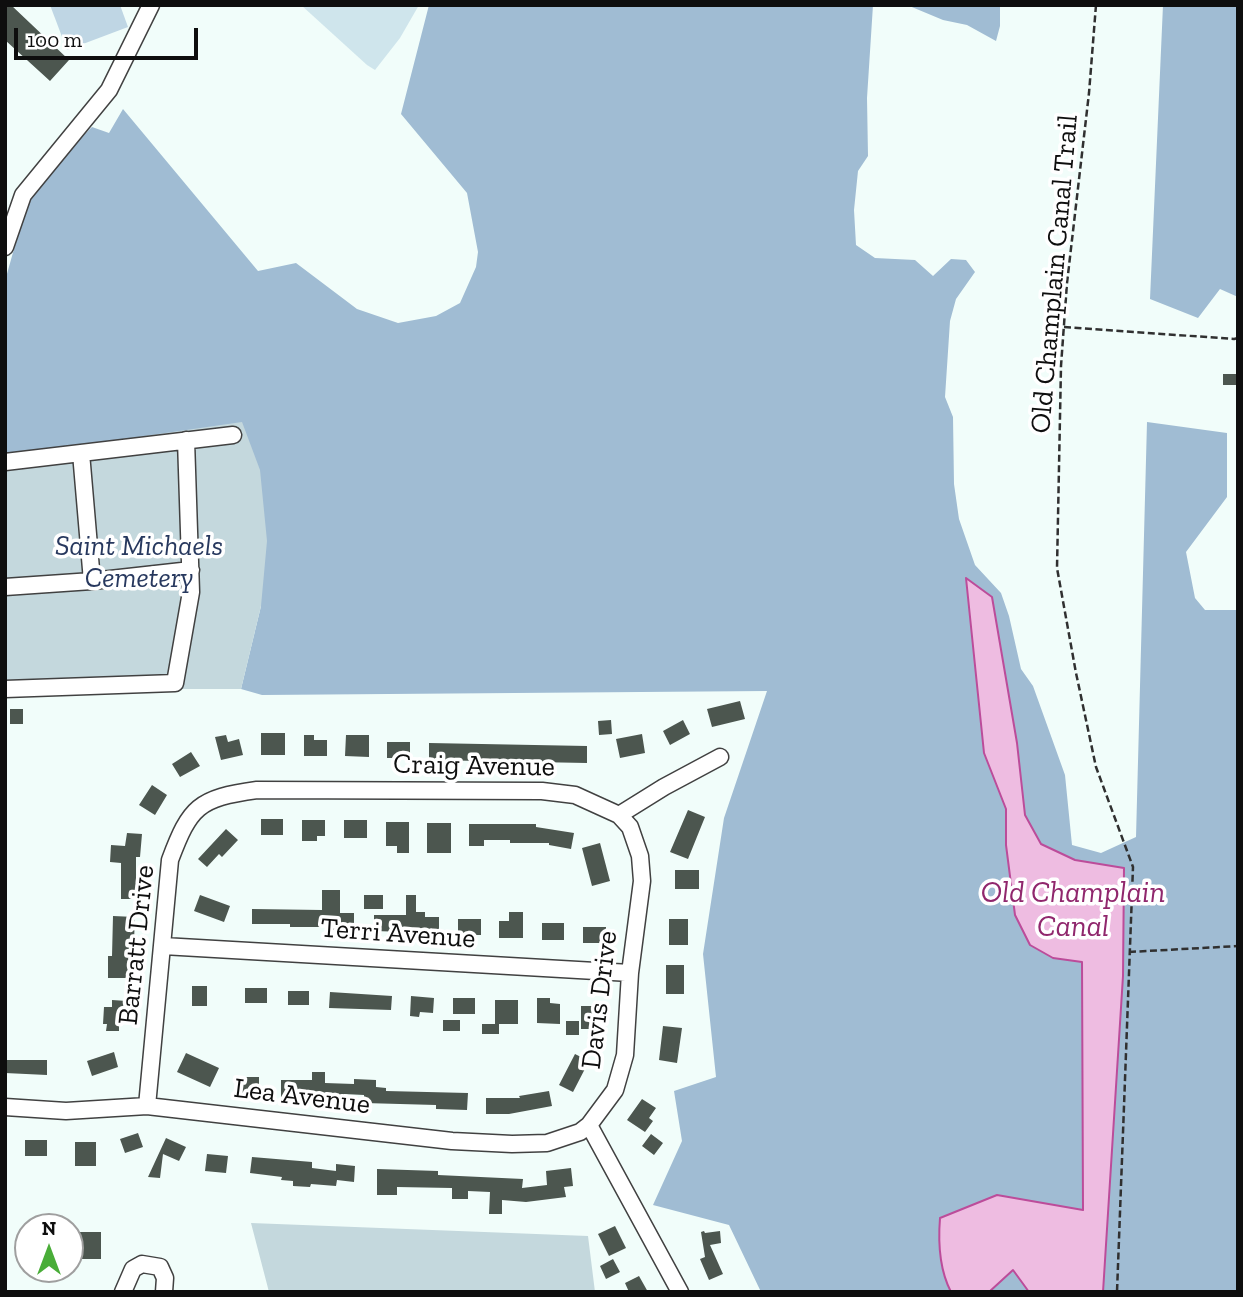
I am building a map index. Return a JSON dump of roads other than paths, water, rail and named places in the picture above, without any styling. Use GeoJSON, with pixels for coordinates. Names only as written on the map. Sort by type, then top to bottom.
{"type":"FeatureCollection","features":[{"type":"Feature","properties":{"kind":"street"},"geometry":{"type":"LineString","coordinates":[[5,247],[23,195],[109,90],[150,5]]}},
{"type":"Feature","properties":{"kind":"street"},"geometry":{"type":"LineString","coordinates":[[5,462],[233,435]]}},
{"type":"Feature","properties":{"kind":"street"},"geometry":{"type":"LineString","coordinates":[[5,689],[175,683],[191,592],[186,440]]}},
{"type":"Feature","properties":{"kind":"street"},"geometry":{"type":"LineString","coordinates":[[81,453],[92,581]]}},
{"type":"Feature","properties":{"kind":"street"},"geometry":{"type":"LineString","coordinates":[[5,587],[191,570]]}},
{"type":"Feature","properties":{"kind":"street"},"geometry":{"type":"LineString","coordinates":[[620,815],[664,787],[720,757]]}},
{"type":"Feature","properties":{"kind":"street","name":"Craig Avenue"},"geometry":{"type":"LineString","coordinates":[[207,802],[257,790],[541,792],[575,794],[620,815]]}},
{"type":"Feature","properties":{"kind":"street","name":"Barratt Drive"},"geometry":{"type":"LineString","coordinates":[[147,1106],[170,860],[183,825],[207,802]]}},
{"type":"Feature","properties":{"kind":"street","name":"Davis Drive"},"geometry":{"type":"LineString","coordinates":[[589,1125],[615,1090],[625,1055],[629,973],[642,881],[640,856],[630,827],[620,815]]}},
{"type":"Feature","properties":{"kind":"street","name":"Terri Avenue"},"geometry":{"type":"LineString","coordinates":[[163,946],[629,973]]}},
{"type":"Feature","properties":{"kind":"street","name":"Lea Avenue"},"geometry":{"type":"LineString","coordinates":[[5,1107],[66,1111],[147,1106],[452,1141],[500,1143],[547,1143],[580,1132],[589,1125]]}},
{"type":"Feature","properties":{"kind":"street"},"geometry":{"type":"LineString","coordinates":[[589,1125],[680,1292]]}},
{"type":"Feature","properties":{"kind":"street"},"geometry":{"type":"LineString","coordinates":[[123,1292],[133,1269],[149,1264],[156,1265],[163,1271],[164,1292]]}},
{"type":"Feature","properties":{"kind":"water","name":"Old Champlain Canal"},"geometry":{"type":"Polygon","coordinates":[[[966,578],[992,597],[1017,743],[1025,815],[1041,844],[1075,860],[1124,868],[1123,976],[1103,1292],[1029,1292],[1013,1270],[989,1292],[951,1292],[942,1265],[939,1246],[940,1218],[997,1195],[1083,1210],[1082,962],[1053,958],[1030,945],[1015,915],[1006,845],[1006,809],[984,753],[966,578]]]}},
{"type":"Feature","properties":{"kind":"park label","name":"Saint Michaels Cemetery"},"geometry":{"type":"Point","coordinates":[139,563]}}]}
